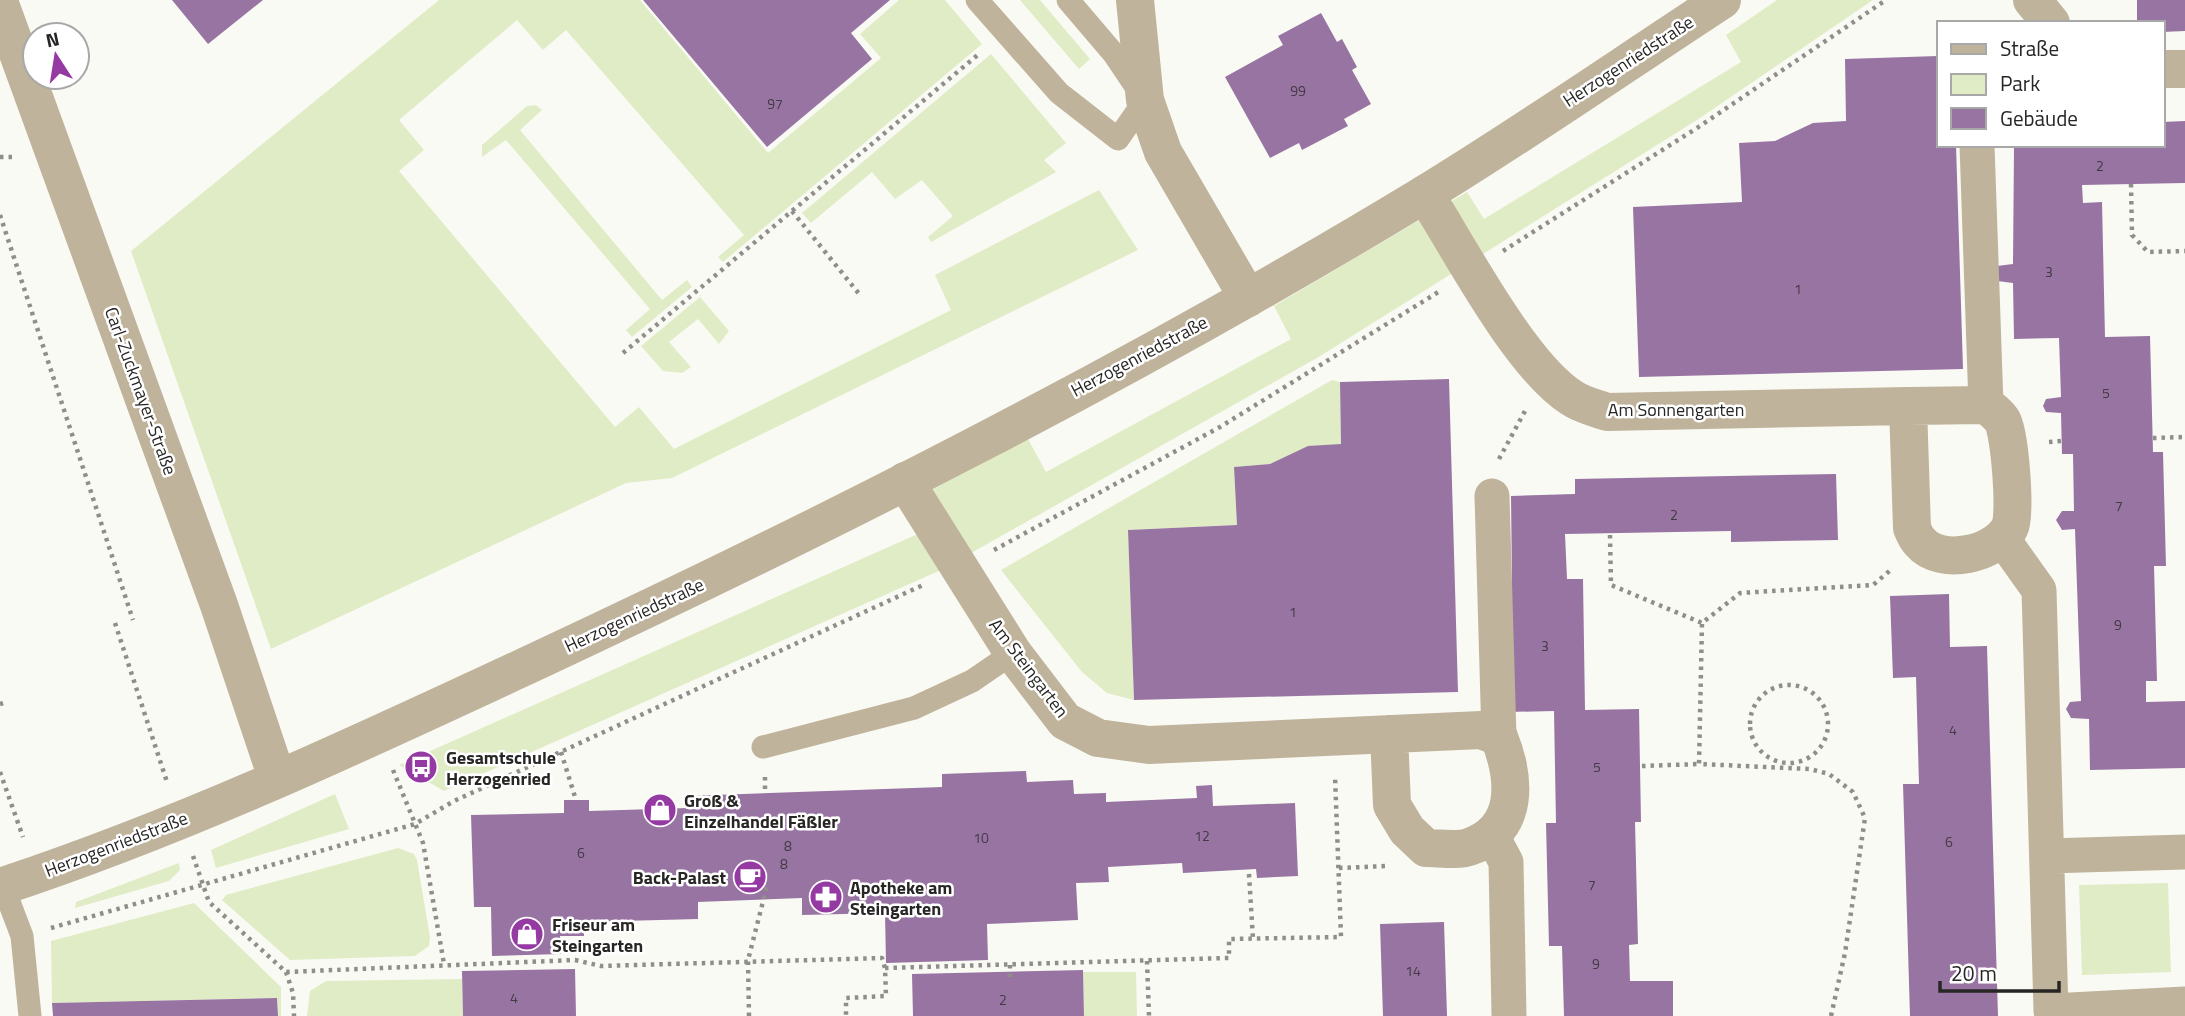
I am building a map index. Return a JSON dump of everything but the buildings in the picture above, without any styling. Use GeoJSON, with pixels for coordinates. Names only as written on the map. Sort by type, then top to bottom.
{"type":"FeatureCollection","features":[{"type":"Feature","properties":{"kind":"street"},"geometry":{"type":"LineString","coordinates":[[1135,0],[1145,100],[1163,152],[1248,298]]}},
{"type":"Feature","properties":{"kind":"street","name":"Herzogenriedstraße"},"geometry":{"type":"LineString","coordinates":[[13,883],[181,818],[378,734],[712,579],[905,481],[1248,298],[1425,194],[1722,0]]}},
{"type":"Feature","properties":{"kind":"street"},"geometry":{"type":"LineString","coordinates":[[2032,0],[2049,21]]}},
{"type":"Feature","properties":{"kind":"street","name":"Carl-Zuckmayer-Straße"},"geometry":{"type":"LineString","coordinates":[[0,4],[214,593],[277,778]]}},
{"type":"Feature","properties":{"kind":"street"},"geometry":{"type":"LineString","coordinates":[[2164,69],[2185,69]]}},
{"type":"Feature","properties":{"kind":"street"},"geometry":{"type":"LineString","coordinates":[[1908,406],[1912,528],[1921,544],[1941,554],[1979,553],[2002,538],[2012,525],[2008,438],[2003,420],[1986,405],[1978,147]]}},
{"type":"Feature","properties":{"kind":"street","name":"Am Sonnengarten"},"geometry":{"type":"LineString","coordinates":[[1425,194],[1514,335],[1544,376],[1573,399],[1607,412],[1986,405]]}},
{"type":"Feature","properties":{"kind":"street","name":"Am Steingarten"},"geometry":{"type":"LineString","coordinates":[[905,481],[1013,653],[1065,721],[1098,738],[1149,745],[1481,730],[1499,737]]}},
{"type":"Feature","properties":{"kind":"street"},"geometry":{"type":"LineString","coordinates":[[1389,734],[1392,805],[1407,830],[1426,848],[1467,848],[1492,836],[1511,798],[1510,766],[1499,737],[1492,484]]}},
{"type":"Feature","properties":{"kind":"street"},"geometry":{"type":"LineString","coordinates":[[2002,538],[2039,590],[2051,1010],[2185,1004]]}},
{"type":"Feature","properties":{"kind":"street"},"geometry":{"type":"LineString","coordinates":[[1492,836],[1506,862],[1509,1016]]}},
{"type":"Feature","properties":{"kind":"street"},"geometry":{"type":"LineString","coordinates":[[2047,856],[2185,852]]}},
{"type":"Feature","properties":{"kind":"lane"},"geometry":{"type":"LineString","coordinates":[[977,0],[1059,93],[1118,139],[1145,100],[1114,54],[1068,0]]}},
{"type":"Feature","properties":{"kind":"lane"},"geometry":{"type":"LineString","coordinates":[[763,747],[914,708],[963,686],[1013,653]]}},
{"type":"Feature","properties":{"kind":"lane"},"geometry":{"type":"LineString","coordinates":[[13,883],[22,936],[30,1016]]}},
{"type":"Feature","properties":{"kind":"path"},"geometry":{"type":"LineString","coordinates":[[623,353],[1005,32]]}},
{"type":"Feature","properties":{"kind":"path"},"geometry":{"type":"LineString","coordinates":[[2131,184],[2133,235],[2148,252],[2185,251]]}},
{"type":"Feature","properties":{"kind":"path"},"geometry":{"type":"LineString","coordinates":[[792,211],[860,295]]}},
{"type":"Feature","properties":{"kind":"path"},"geometry":{"type":"LineString","coordinates":[[0,215],[133,620]]}},
{"type":"Feature","properties":{"kind":"path"},"geometry":{"type":"LineString","coordinates":[[1492,484],[1544,376]]}},
{"type":"Feature","properties":{"kind":"path"},"geometry":{"type":"LineString","coordinates":[[2152,438],[2185,437]]}},
{"type":"Feature","properties":{"kind":"path"},"geometry":{"type":"LineString","coordinates":[[1610,535],[1611,585],[1702,623]]}},
{"type":"Feature","properties":{"kind":"path"},"geometry":{"type":"LineString","coordinates":[[1702,623],[1740,593],[1873,585],[1921,544]]}},
{"type":"Feature","properties":{"kind":"path"},"geometry":{"type":"LineString","coordinates":[[115,623],[156,756],[181,818],[209,902],[286,972],[293,993],[294,1016]]}},
{"type":"Feature","properties":{"kind":"path"},"geometry":{"type":"LineString","coordinates":[[1699,764],[1702,623]]}},
{"type":"Feature","properties":{"kind":"path"},"geometry":{"type":"LineString","coordinates":[[1791,684],[1819,696],[1830,726],[1817,754],[1787,765],[1759,752],[1748,723],[1761,694],[1791,684]]}},
{"type":"Feature","properties":{"kind":"path"},"geometry":{"type":"LineString","coordinates":[[378,734],[423,843],[444,964]]}},
{"type":"Feature","properties":{"kind":"path"},"geometry":{"type":"LineString","coordinates":[[886,968],[1229,958],[1229,939],[1341,936],[1334,736]]}},
{"type":"Feature","properties":{"kind":"path"},"geometry":{"type":"LineString","coordinates":[[561,752],[576,800]]}},
{"type":"Feature","properties":{"kind":"path"},"geometry":{"type":"LineString","coordinates":[[1642,766],[1787,765],[1829,774],[1853,792],[1865,818],[1845,953],[1830,1016]]}},
{"type":"Feature","properties":{"kind":"path"},"geometry":{"type":"LineString","coordinates":[[0,772],[13,883]]}},
{"type":"Feature","properties":{"kind":"path"},"geometry":{"type":"LineString","coordinates":[[1249,874],[1253,939]]}},
{"type":"Feature","properties":{"kind":"path"},"geometry":{"type":"LineString","coordinates":[[750,1016],[748,960],[767,886]]}},
{"type":"Feature","properties":{"kind":"path"},"geometry":{"type":"LineString","coordinates":[[286,972],[575,960],[601,966],[881,958],[886,968],[886,996],[846,998],[846,1016]]}},
{"type":"Feature","properties":{"kind":"path"},"geometry":{"type":"LineString","coordinates":[[1147,961],[1149,1016]]}},
{"type":"Feature","properties":{"kind":"path"},"geometry":{"type":"LineString","coordinates":[[1010,965],[1010,979]]}},
{"type":"Feature","properties":{"kind":"green space"},"geometry":{"type":"Polygon","coordinates":[[[439,0],[640,0],[768,153],[881,58],[860,34],[899,0],[945,0],[982,44],[723,262],[718,257],[744,235],[566,30],[543,50],[517,20],[399,120],[424,150],[399,171],[615,427],[639,407],[674,449],[951,310],[935,275],[1099,190],[1138,250],[672,478],[626,483],[271,649],[131,251],[439,0]]]}},
{"type":"Feature","properties":{"kind":"green space"},"geometry":{"type":"Polygon","coordinates":[[[1020,0],[1040,0],[1090,59],[1079,69],[1020,0]]]}},
{"type":"Feature","properties":{"kind":"green space"},"geometry":{"type":"Polygon","coordinates":[[[1777,0],[1873,0],[1697,120],[1317,358],[941,570],[444,791],[399,765],[920,533],[909,502],[1028,439],[1046,472],[1291,339],[1274,306],[1467,192],[1484,219],[1741,62],[1726,35],[1777,0]]]}},
{"type":"Feature","properties":{"kind":"green space"},"geometry":{"type":"Polygon","coordinates":[[[991,54],[1066,143],[1044,160],[1056,172],[931,242],[928,237],[953,216],[922,180],[895,199],[872,172],[811,223],[802,213],[991,54]]]}},
{"type":"Feature","properties":{"kind":"green space"},"geometry":{"type":"Polygon","coordinates":[[[536,105],[542,110],[520,130],[662,300],[687,280],[692,287],[632,337],[626,330],[650,309],[506,140],[482,157],[482,145],[527,106],[536,105]]]}},
{"type":"Feature","properties":{"kind":"green space"},"geometry":{"type":"Polygon","coordinates":[[[700,297],[729,331],[719,344],[698,319],[669,342],[691,367],[682,373],[663,371],[641,346],[700,297]]]}},
{"type":"Feature","properties":{"kind":"green space"},"geometry":{"type":"Polygon","coordinates":[[[1332,380],[1340,382],[1341,444],[1270,464],[1234,467],[1237,525],[1128,530],[1134,700],[1107,693],[1082,672],[1001,570],[1332,380]]]}},
{"type":"Feature","properties":{"kind":"green space"},"geometry":{"type":"Polygon","coordinates":[[[335,794],[349,829],[216,868],[211,850],[335,794]]]}},
{"type":"Feature","properties":{"kind":"green space"},"geometry":{"type":"Polygon","coordinates":[[[398,848],[414,854],[417,860],[430,937],[429,946],[415,956],[290,960],[222,900],[226,895],[398,848]]]}},
{"type":"Feature","properties":{"kind":"green space"},"geometry":{"type":"Polygon","coordinates":[[[179,863],[180,870],[169,881],[75,908],[76,902],[179,863]]]}},
{"type":"Feature","properties":{"kind":"green space"},"geometry":{"type":"Polygon","coordinates":[[[2168,883],[2171,972],[2082,975],[2079,885],[2168,883]]]}},
{"type":"Feature","properties":{"kind":"green space"},"geometry":{"type":"Polygon","coordinates":[[[194,903],[281,987],[281,1016],[278,1016],[277,998],[52,1003],[51,941],[194,903]]]}},
{"type":"Feature","properties":{"kind":"green space"},"geometry":{"type":"Polygon","coordinates":[[[1083,972],[1136,972],[1137,1016],[1084,1016],[1083,972]]]}},
{"type":"Feature","properties":{"kind":"green space"},"geometry":{"type":"Polygon","coordinates":[[[462,979],[463,1016],[307,1016],[310,991],[326,981],[462,979]]]}},
{"type":"Feature","properties":{"kind":"place","name":"Gesamtschule Herzogenried"},"geometry":{"type":"Point","coordinates":[421,767]}},
{"type":"Feature","properties":{"kind":"place","name":"Groß & Einzelhandel Fäßler"},"geometry":{"type":"Point","coordinates":[660,810]}},
{"type":"Feature","properties":{"kind":"place","name":"Back-Palast"},"geometry":{"type":"Point","coordinates":[750,877]}},
{"type":"Feature","properties":{"kind":"place","name":"Apotheke am Steingarten"},"geometry":{"type":"Point","coordinates":[826,897]}},
{"type":"Feature","properties":{"kind":"place","name":"Friseur am Steingarten"},"geometry":{"type":"Point","coordinates":[527,934]}}]}
